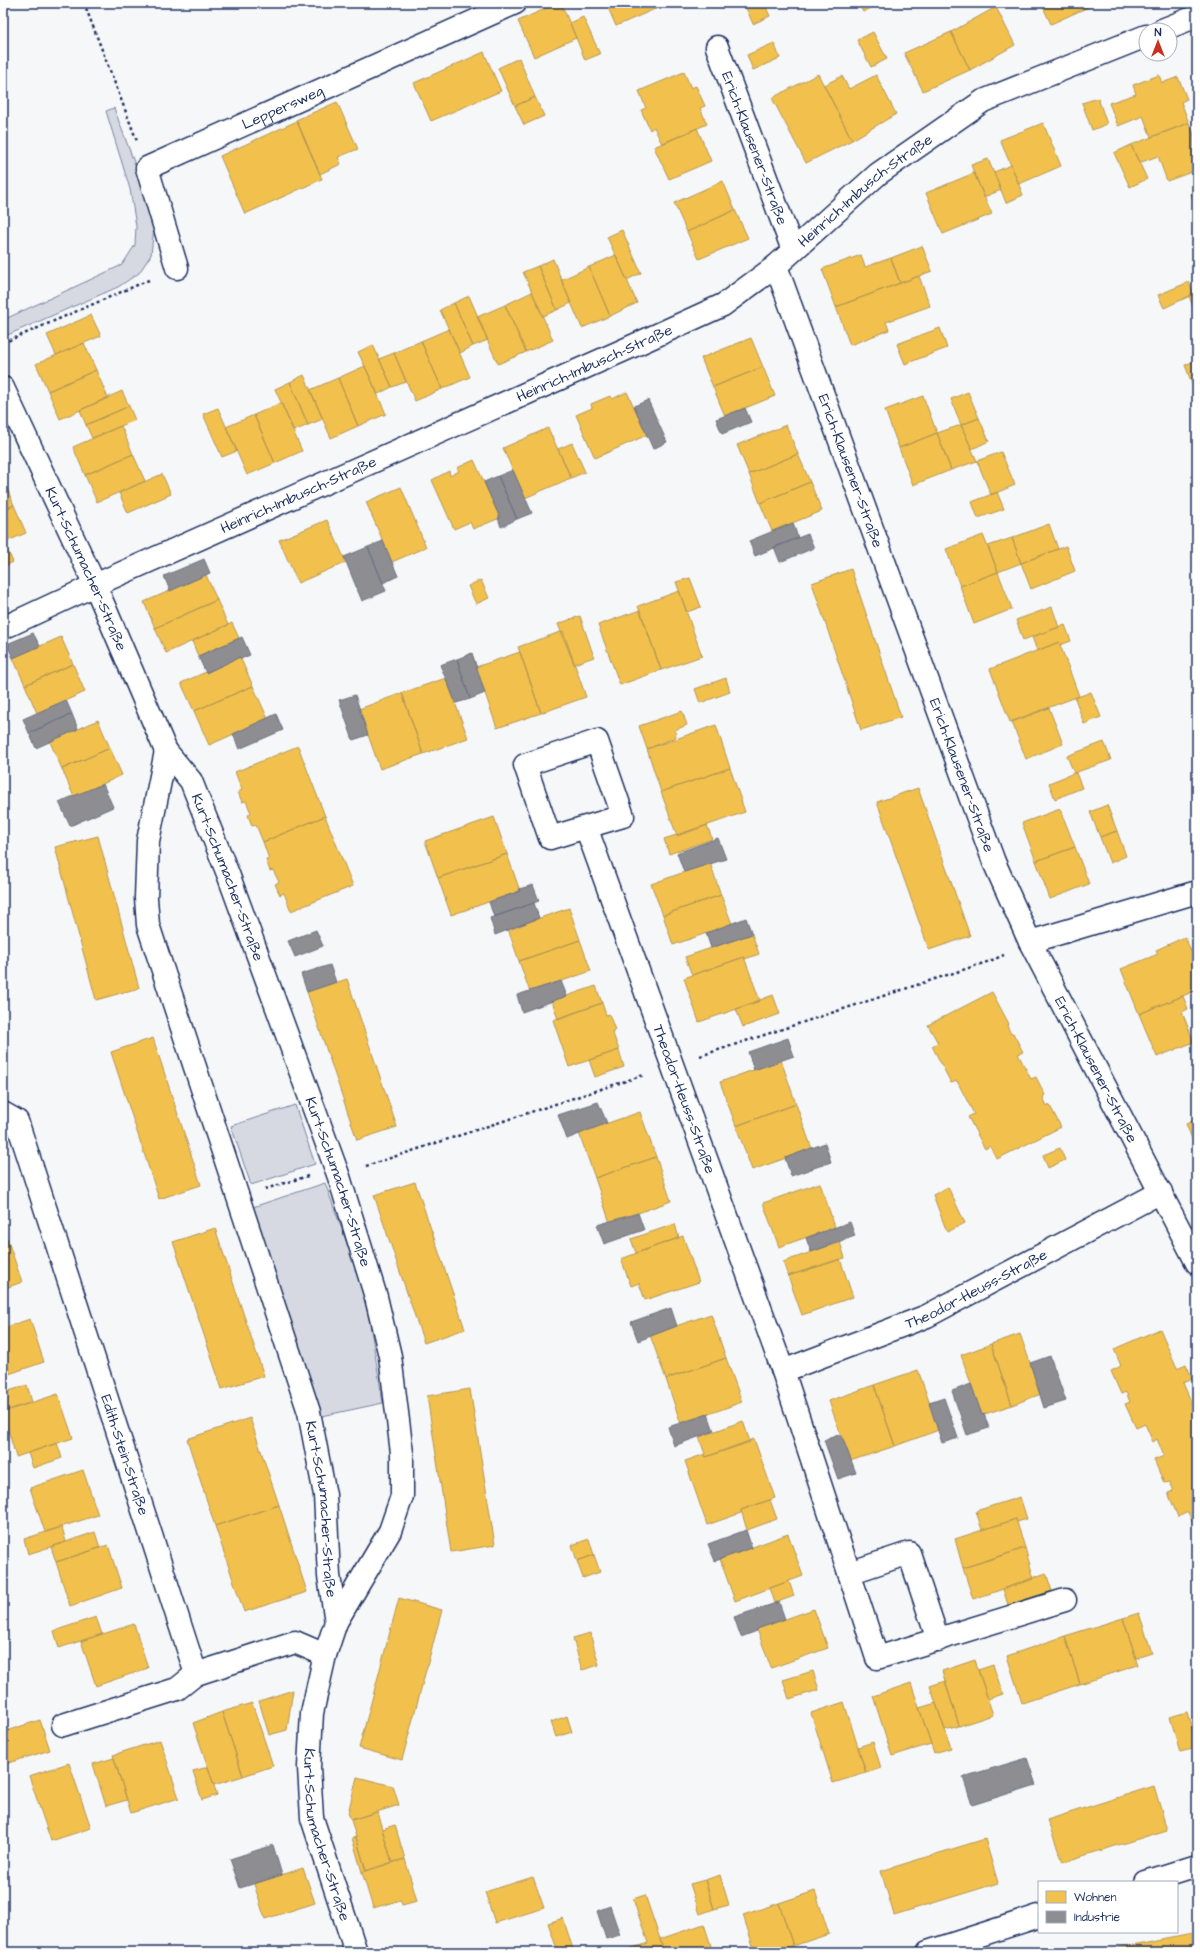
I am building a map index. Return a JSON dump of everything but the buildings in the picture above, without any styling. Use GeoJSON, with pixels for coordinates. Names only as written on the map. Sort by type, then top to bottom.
{"type":"FeatureCollection","features":[{"type":"Feature","properties":{"kind":"street","name":"Leppersweg"},"geometry":{"type":"LineString","coordinates":[[147,168],[515,3]]}},
{"type":"Feature","properties":{"kind":"street"},"geometry":{"type":"LineString","coordinates":[[1178,24],[1197,16]]}},
{"type":"Feature","properties":{"kind":"street","name":"Heinrich-Imbusch-Straße"},"geometry":{"type":"LineString","coordinates":[[3,628],[95,585],[723,305],[776,266],[878,174],[983,101],[1138,39]]}},
{"type":"Feature","properties":{"kind":"street","name":"Erich-Klausener-Straße"},"geometry":{"type":"LineString","coordinates":[[717,47],[793,250]]}},
{"type":"Feature","properties":{"kind":"street"},"geometry":{"type":"LineString","coordinates":[[147,168],[177,268]]}},
{"type":"Feature","properties":{"kind":"street","name":"Erich-Klausener-Straße"},"geometry":{"type":"LineString","coordinates":[[776,266],[994,862],[1030,942],[1197,1263]]}},
{"type":"Feature","properties":{"kind":"street","name":"Kurt-Schumacher-Straße"},"geometry":{"type":"LineString","coordinates":[[3,388],[95,585],[166,751],[191,781],[194,788],[228,874],[335,1167],[376,1297],[390,1356],[402,1453],[402,1496],[390,1531],[336,1622],[325,1655],[312,1714],[309,1767],[312,1818],[356,1952]]}},
{"type":"Feature","properties":{"kind":"street"},"geometry":{"type":"LineString","coordinates":[[597,741],[623,816],[586,827],[550,838],[526,765],[597,741]]}},
{"type":"Feature","properties":{"kind":"street","name":"Kurt-Schumacher-Straße"},"geometry":{"type":"LineString","coordinates":[[166,751],[148,841],[146,898],[148,925],[309,1412],[326,1495],[329,1576],[336,1622]]}},
{"type":"Feature","properties":{"kind":"street","name":"Theodor-Heuss-Straße"},"geometry":{"type":"LineString","coordinates":[[586,827],[783,1371],[877,1658],[938,1640]]}},
{"type":"Feature","properties":{"kind":"street"},"geometry":{"type":"LineString","coordinates":[[1030,942],[1197,892]]}},
{"type":"Feature","properties":{"kind":"street","name":"Edith-Stein-Straße"},"geometry":{"type":"LineString","coordinates":[[3,1113],[17,1121],[196,1674]]}},
{"type":"Feature","properties":{"kind":"street","name":"Theodor-Heuss-Straße"},"geometry":{"type":"LineString","coordinates":[[783,1371],[927,1316],[1161,1192]]}},
{"type":"Feature","properties":{"kind":"street"},"geometry":{"type":"LineString","coordinates":[[849,1573],[910,1553],[938,1640],[1065,1600]]}},
{"type":"Feature","properties":{"kind":"street"},"geometry":{"type":"LineString","coordinates":[[63,1725],[177,1688],[196,1674],[295,1642],[325,1655]]}},
{"type":"Feature","properties":{"kind":"street"},"geometry":{"type":"LineString","coordinates":[[1149,1881],[1197,1866]]}},
{"type":"Feature","properties":{"kind":"street"},"geometry":{"type":"LineString","coordinates":[[928,1952],[1038,1916]]}},
{"type":"Feature","properties":{"kind":"path"},"geometry":{"type":"LineString","coordinates":[[84,3],[147,168]]}},
{"type":"Feature","properties":{"kind":"path"},"geometry":{"type":"LineString","coordinates":[[3,343],[177,268]]}},
{"type":"Feature","properties":{"kind":"path"},"geometry":{"type":"LineString","coordinates":[[238,1198],[335,1167]]}},
{"type":"Feature","properties":{"kind":"shaded area"},"geometry":{"type":"Polygon","coordinates":[[[114,108],[148,200],[154,227],[151,255],[139,273],[118,287],[3,337],[3,320],[122,265],[135,245],[136,226],[130,189],[106,111],[114,108]]]}},
{"type":"Feature","properties":{"kind":"shaded area"},"geometry":{"type":"Polygon","coordinates":[[[295,1105],[315,1164],[251,1185],[231,1126],[295,1105]]]}},
{"type":"Feature","properties":{"kind":"shaded area"},"geometry":{"type":"Polygon","coordinates":[[[325,1183],[365,1293],[383,1403],[322,1416],[250,1208],[325,1183]]]}}]}
